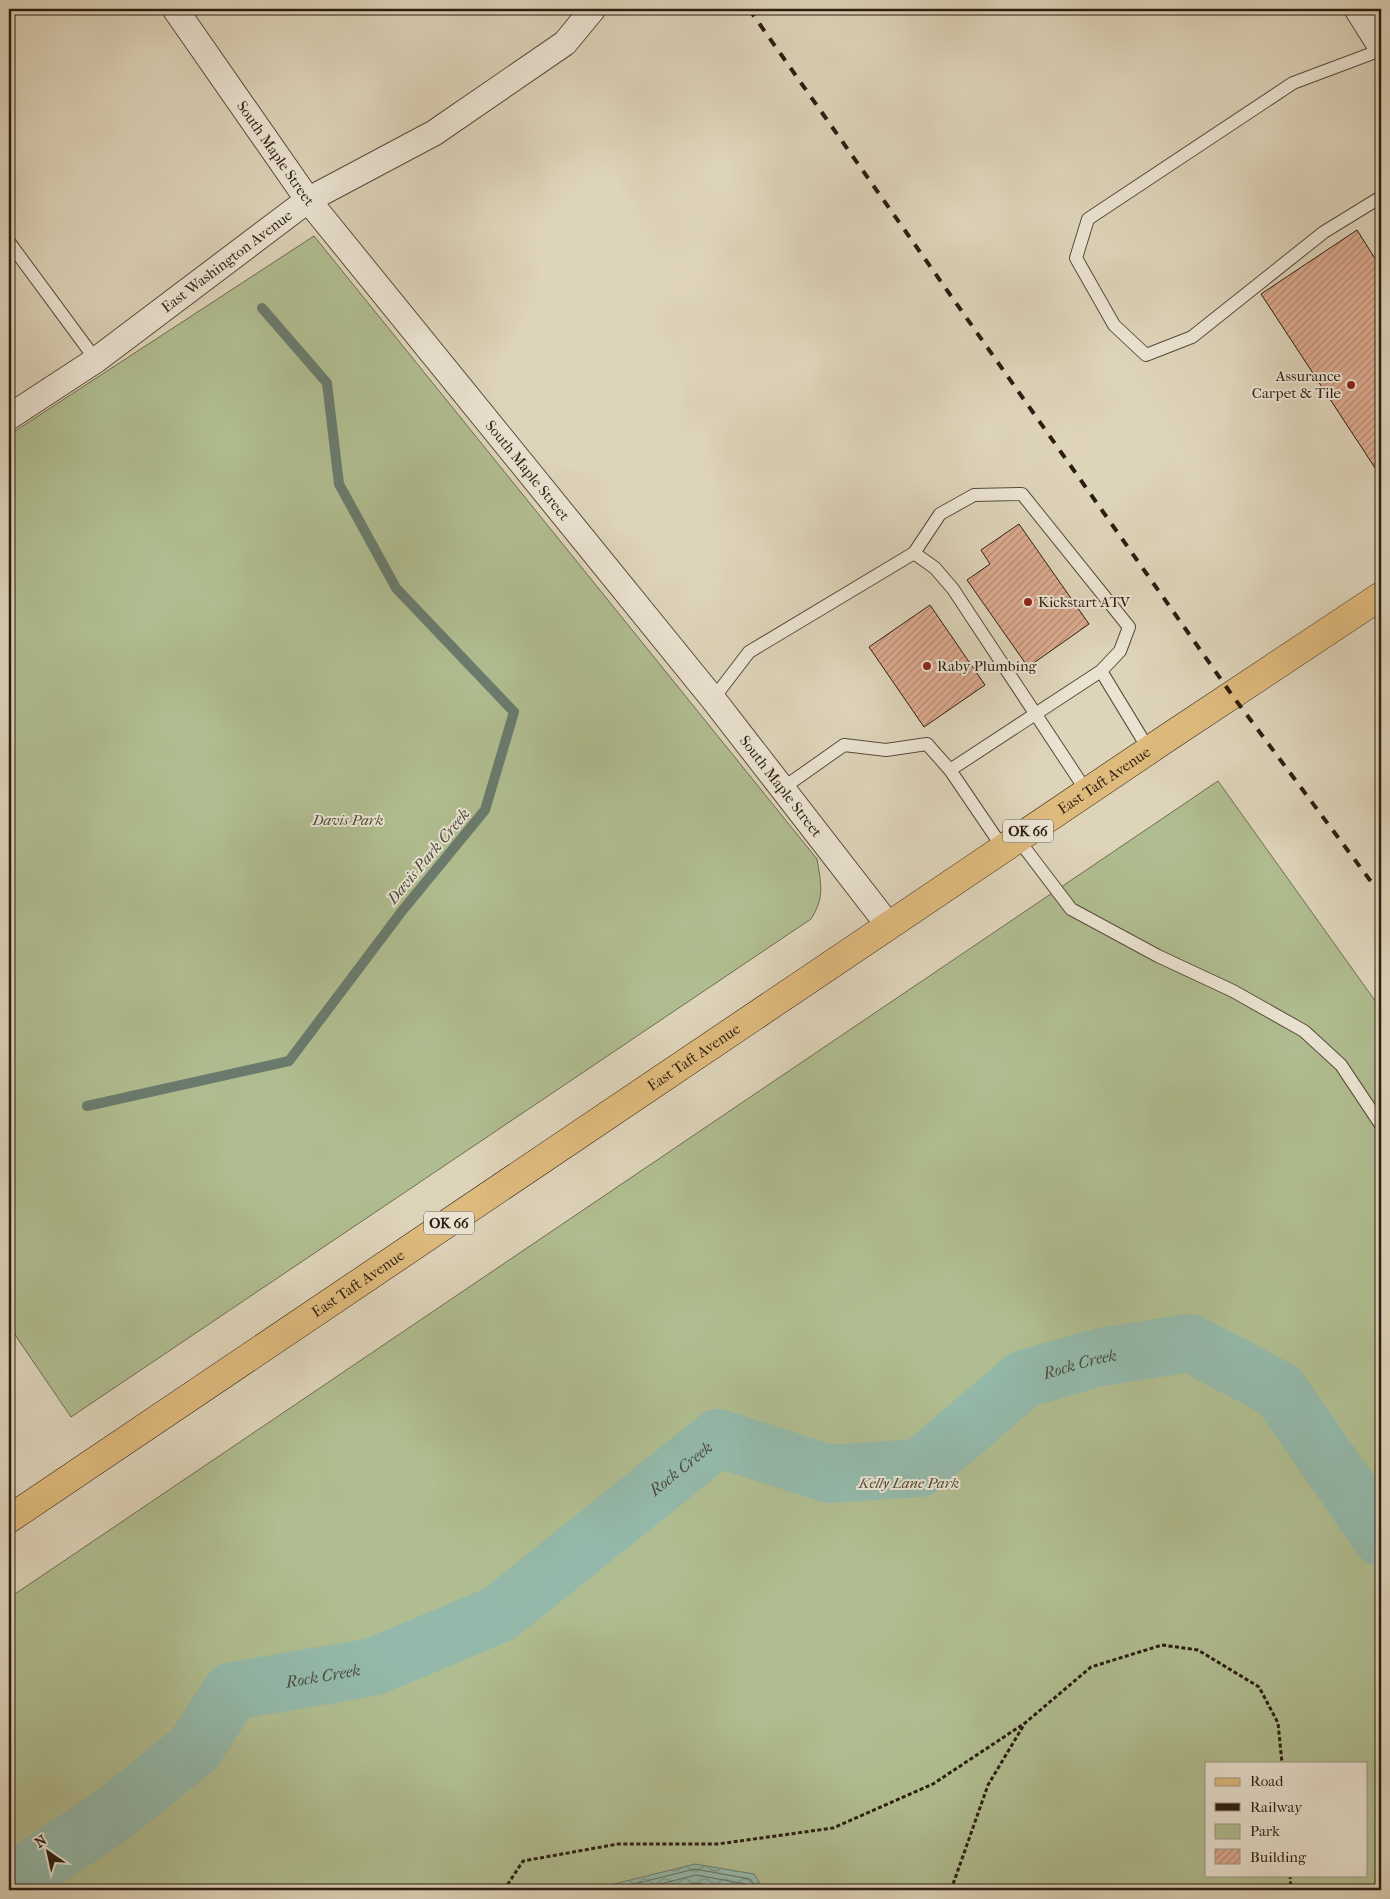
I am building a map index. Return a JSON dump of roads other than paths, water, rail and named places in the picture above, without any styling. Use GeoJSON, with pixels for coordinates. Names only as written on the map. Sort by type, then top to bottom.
{"type":"FeatureCollection","features":[{"type":"Feature","properties":{"kind":"main road","name":"East Taft Avenue"},"geometry":{"type":"LineString","coordinates":[[9,1519],[1010,843],[1381,596]]}},
{"type":"Feature","properties":{"kind":"street","name":"South Maple Street"},"geometry":{"type":"LineString","coordinates":[[175,9],[308,200],[713,699],[889,926]]}},
{"type":"Feature","properties":{"kind":"street","name":"East Washington Avenue"},"geometry":{"type":"LineString","coordinates":[[9,417],[96,360],[308,200],[434,133],[565,43],[593,9]]}},
{"type":"Feature","properties":{"kind":"street"},"geometry":{"type":"LineString","coordinates":[[1357,9],[1381,48]]}},
{"type":"Feature","properties":{"kind":"lane"},"geometry":{"type":"LineString","coordinates":[[1381,48],[1293,83],[1088,219],[1076,258],[1114,325],[1146,355],[1192,337],[1324,232],[1381,197]]}},
{"type":"Feature","properties":{"kind":"lane"},"geometry":{"type":"LineString","coordinates":[[9,242],[96,360]]}},
{"type":"Feature","properties":{"kind":"lane"},"geometry":{"type":"LineString","coordinates":[[713,699],[749,652],[914,554],[940,514],[974,495],[1022,494],[1129,627],[1120,651],[1101,671],[950,770]]}},
{"type":"Feature","properties":{"kind":"lane"},"geometry":{"type":"LineString","coordinates":[[914,554],[935,568],[953,589],[1087,792]]}},
{"type":"Feature","properties":{"kind":"lane"},"geometry":{"type":"LineString","coordinates":[[1101,671],[1149,750]]}},
{"type":"Feature","properties":{"kind":"lane"},"geometry":{"type":"LineString","coordinates":[[782,788],[844,745],[886,750],[927,744],[1010,843],[1071,909],[1158,956],[1233,991],[1304,1031],[1341,1065],[1381,1125]]}},
{"type":"Feature","properties":{"kind":"water"},"geometry":{"type":"Polygon","coordinates":[[[695,1864],[754,1874],[764,1890],[590,1890],[695,1864]]]}},
{"type":"Feature","properties":{"kind":"waterway","name":"Davis Park Creek"},"geometry":{"type":"LineString","coordinates":[[87,1106],[289,1061],[402,911],[485,810],[514,712],[396,588],[339,484],[327,383],[262,308]]}},
{"type":"Feature","properties":{"kind":"waterway","name":"Rock Creek"},"geometry":{"type":"LineString","coordinates":[[9,1884],[114,1814],[194,1749],[232,1691],[373,1667],[499,1614],[718,1438],[829,1474],[920,1468],[1024,1379],[1100,1357],[1190,1343],[1279,1390],[1381,1537]]}},
{"type":"Feature","properties":{"kind":"railway"},"geometry":{"type":"LineString","coordinates":[[749,9],[1232,695],[1381,895]]}},
{"type":"Feature","properties":{"kind":"place","name":"Assurance Carpet & Tile"},"geometry":{"type":"Point","coordinates":[1351,385]}},
{"type":"Feature","properties":{"kind":"place","name":"Kickstart ATV"},"geometry":{"type":"Point","coordinates":[1028,602]}},
{"type":"Feature","properties":{"kind":"place","name":"Raby Plumbing"},"geometry":{"type":"Point","coordinates":[927,666]}},
{"type":"Feature","properties":{"kind":"park label","name":"Davis Park"},"geometry":{"type":"Point","coordinates":[348,820]}},
{"type":"Feature","properties":{"kind":"park label","name":"Kelly Lane Park"},"geometry":{"type":"Point","coordinates":[909,1483]}}]}
